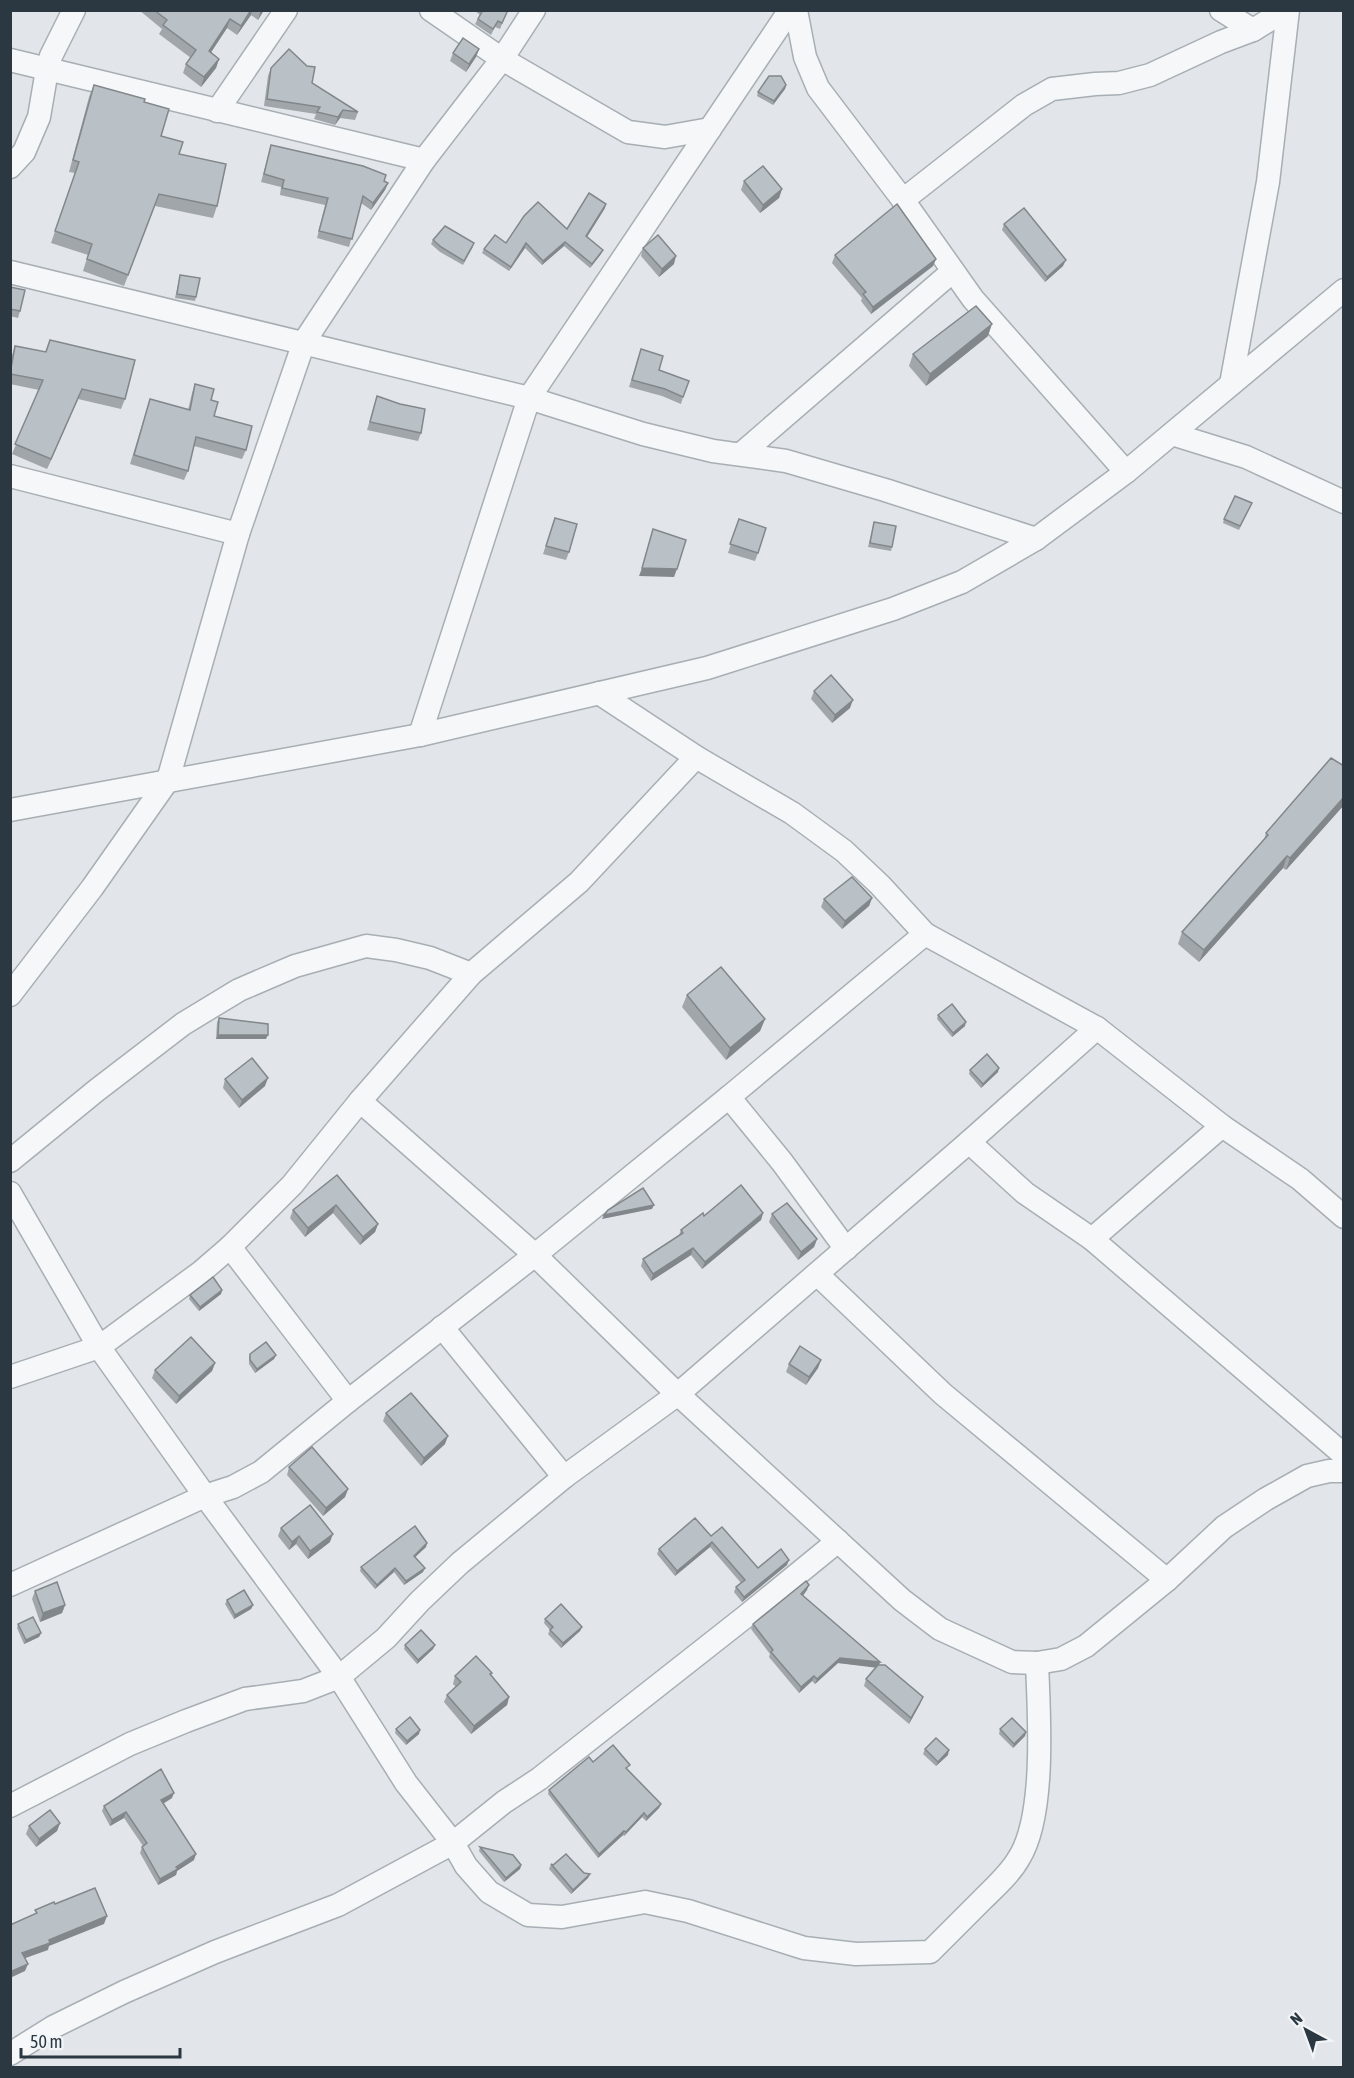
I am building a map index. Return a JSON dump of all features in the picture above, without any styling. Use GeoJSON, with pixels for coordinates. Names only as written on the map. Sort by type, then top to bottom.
{"type":"FeatureCollection","features":[{"type":"Feature","properties":{"kind":"street"},"geometry":{"type":"LineString","coordinates":[[10,167],[24,152],[39,117],[51,56],[74,10]]}},
{"type":"Feature","properties":{"kind":"street"},"geometry":{"type":"LineString","coordinates":[[217,111],[286,10]]}},
{"type":"Feature","properties":{"kind":"street"},"geometry":{"type":"LineString","coordinates":[[431,10],[502,59],[628,132],[665,137],[710,129]]}},
{"type":"Feature","properties":{"kind":"street"},"geometry":{"type":"LineString","coordinates":[[10,995],[92,888],[168,780],[238,534],[304,342],[423,160],[502,59],[534,10]]}},
{"type":"Feature","properties":{"kind":"street"},"geometry":{"type":"LineString","coordinates":[[420,735],[529,398],[790,10]]}},
{"type":"Feature","properties":{"kind":"street"},"geometry":{"type":"LineString","coordinates":[[796,10],[804,57],[818,88],[903,200],[973,299],[1126,472]]}},
{"type":"Feature","properties":{"kind":"street"},"geometry":{"type":"LineString","coordinates":[[1221,10],[1253,30]]}},
{"type":"Feature","properties":{"kind":"street"},"geometry":{"type":"LineString","coordinates":[[903,200],[1024,105],[1052,89],[1119,84],[1150,75],[1221,42],[1253,30],[1287,10]]}},
{"type":"Feature","properties":{"kind":"street"},"geometry":{"type":"LineString","coordinates":[[1231,384],[1268,182],[1287,10]]}},
{"type":"Feature","properties":{"kind":"street"},"geometry":{"type":"LineString","coordinates":[[10,60],[423,160]]}},
{"type":"Feature","properties":{"kind":"street"},"geometry":{"type":"LineString","coordinates":[[741,454],[953,270]]}},
{"type":"Feature","properties":{"kind":"street"},"geometry":{"type":"LineString","coordinates":[[10,272],[529,398],[643,434],[713,451],[786,461],[1036,539]]}},
{"type":"Feature","properties":{"kind":"street"},"geometry":{"type":"LineString","coordinates":[[10,810],[420,735],[707,668],[893,609],[962,582],[1036,539],[1126,472],[1344,290]]}},
{"type":"Feature","properties":{"kind":"street"},"geometry":{"type":"LineString","coordinates":[[1172,434],[1246,457],[1344,502]]}},
{"type":"Feature","properties":{"kind":"street"},"geometry":{"type":"LineString","coordinates":[[10,476],[238,534]]}},
{"type":"Feature","properties":{"kind":"street"},"geometry":{"type":"LineString","coordinates":[[599,693],[696,757],[792,813],[844,851],[880,885],[925,934],[1097,1028],[1222,1126],[1300,1179],[1344,1217]]}},
{"type":"Feature","properties":{"kind":"street"},"geometry":{"type":"LineString","coordinates":[[10,1377],[99,1347],[201,1272],[230,1247],[292,1185],[360,1101],[471,975],[579,882],[696,757]]}},
{"type":"Feature","properties":{"kind":"street"},"geometry":{"type":"LineString","coordinates":[[10,1585],[205,1496],[233,1487],[261,1472],[535,1255],[925,934]]}},
{"type":"Feature","properties":{"kind":"street"},"geometry":{"type":"LineString","coordinates":[[10,1161],[97,1089],[183,1024],[239,990],[295,966],[366,946],[430,958],[471,975]]}},
{"type":"Feature","properties":{"kind":"street"},"geometry":{"type":"LineString","coordinates":[[10,1806],[130,1744],[186,1721],[245,1700],[303,1691],[339,1677],[387,1638],[420,1601],[460,1563],[564,1477],[678,1394],[1097,1028]]}},
{"type":"Feature","properties":{"kind":"street"},"geometry":{"type":"LineString","coordinates":[[729,1097],[782,1162],[846,1249]]}},
{"type":"Feature","properties":{"kind":"street"},"geometry":{"type":"LineString","coordinates":[[360,1101],[535,1255],[678,1394],[902,1600],[940,1629],[1012,1662],[1037,1663],[1060,1659],[1086,1646],[1167,1580],[1224,1527],[1266,1499],[1307,1476],[1329,1471],[1344,1471]]}},
{"type":"Feature","properties":{"kind":"street"},"geometry":{"type":"LineString","coordinates":[[1092,1239],[1222,1126]]}},
{"type":"Feature","properties":{"kind":"street"},"geometry":{"type":"LineString","coordinates":[[969,1142],[1025,1193],[1092,1239],[1344,1455]]}},
{"type":"Feature","properties":{"kind":"street"},"geometry":{"type":"LineString","coordinates":[[10,1193],[99,1347],[205,1496],[339,1677],[401,1776],[453,1843],[466,1866],[489,1892],[528,1915],[562,1917],[645,1902],[688,1911],[804,1948],[856,1954],[930,1952],[1000,1882],[1020,1857],[1032,1826],[1037,1800],[1039,1709],[1037,1663]]}},
{"type":"Feature","properties":{"kind":"street"},"geometry":{"type":"LineString","coordinates":[[230,1247],[348,1401]]}},
{"type":"Feature","properties":{"kind":"street"},"geometry":{"type":"LineString","coordinates":[[817,1274],[943,1394],[1167,1580]]}},
{"type":"Feature","properties":{"kind":"street"},"geometry":{"type":"LineString","coordinates":[[442,1327],[564,1477]]}},
{"type":"Feature","properties":{"kind":"street"},"geometry":{"type":"LineString","coordinates":[[10,2054],[53,2027],[124,1992],[215,1952],[339,1905],[453,1843],[504,1802],[539,1779],[745,1617],[838,1540]]}},
{"type":"Feature","properties":{"kind":"building"},"geometry":{"type":"Polygon","coordinates":[[[154,10],[251,10],[241,26],[230,19],[209,51],[219,59],[204,77],[186,64],[196,50],[163,25],[167,20],[154,10]]]}},
{"type":"Feature","properties":{"kind":"building"},"geometry":{"type":"Polygon","coordinates":[[[483,10],[508,10],[502,23],[498,21],[493,29],[478,19],[483,10]]]}},
{"type":"Feature","properties":{"kind":"building"},"geometry":{"type":"Polygon","coordinates":[[[463,38],[479,49],[469,64],[453,53],[463,38]]]}},
{"type":"Feature","properties":{"kind":"building"},"geometry":{"type":"Polygon","coordinates":[[[289,49],[307,66],[315,67],[312,83],[358,112],[343,110],[338,117],[317,112],[320,107],[267,99],[271,68],[289,49]]]}},
{"type":"Feature","properties":{"kind":"building"},"geometry":{"type":"Polygon","coordinates":[[[769,76],[781,76],[786,85],[774,101],[758,92],[769,76]]]}},
{"type":"Feature","properties":{"kind":"building"},"geometry":{"type":"Polygon","coordinates":[[[94,85],[145,99],[144,102],[169,109],[161,136],[183,142],[179,154],[226,164],[217,206],[159,194],[128,275],[87,259],[92,244],[55,231],[79,162],[73,160],[94,85]]]}},
{"type":"Feature","properties":{"kind":"building"},"geometry":{"type":"Polygon","coordinates":[[[271,145],[363,166],[386,175],[384,181],[388,183],[373,203],[363,196],[352,239],[319,231],[328,198],[282,188],[284,180],[264,174],[271,145]]]}},
{"type":"Feature","properties":{"kind":"building"},"geometry":{"type":"Polygon","coordinates":[[[763,166],[782,189],[763,205],[744,181],[763,166]]]}},
{"type":"Feature","properties":{"kind":"building"},"geometry":{"type":"Polygon","coordinates":[[[589,193],[606,204],[586,236],[603,250],[592,264],[565,242],[543,261],[526,243],[511,267],[484,249],[495,235],[506,243],[524,216],[538,202],[567,229],[589,193]]]}},
{"type":"Feature","properties":{"kind":"building"},"geometry":{"type":"Polygon","coordinates":[[[897,204],[936,259],[873,307],[863,294],[866,292],[835,255],[897,204]]]}},
{"type":"Feature","properties":{"kind":"building"},"geometry":{"type":"Polygon","coordinates":[[[1024,208],[1066,260],[1047,277],[1004,224],[1024,208]]]}},
{"type":"Feature","properties":{"kind":"building"},"geometry":{"type":"Polygon","coordinates":[[[445,226],[474,243],[464,261],[433,240],[445,226]]]}},
{"type":"Feature","properties":{"kind":"building"},"geometry":{"type":"Polygon","coordinates":[[[658,235],[676,256],[662,269],[643,248],[658,235]]]}},
{"type":"Feature","properties":{"kind":"building"},"geometry":{"type":"Polygon","coordinates":[[[180,275],[200,278],[196,297],[177,294],[180,275]]]}},
{"type":"Feature","properties":{"kind":"building"},"geometry":{"type":"Polygon","coordinates":[[[10,287],[25,290],[20,311],[10,309],[10,287]]]}},
{"type":"Feature","properties":{"kind":"building"},"geometry":{"type":"Polygon","coordinates":[[[976,306],[992,324],[930,374],[913,354],[976,306]]]}},
{"type":"Feature","properties":{"kind":"building"},"geometry":{"type":"Polygon","coordinates":[[[50,340],[135,360],[125,399],[82,389],[51,459],[15,444],[43,380],[10,374],[15,346],[46,352],[50,340]]]}},
{"type":"Feature","properties":{"kind":"building"},"geometry":{"type":"Polygon","coordinates":[[[641,349],[663,356],[659,370],[689,381],[683,397],[665,389],[632,380],[641,349]]]}},
{"type":"Feature","properties":{"kind":"building"},"geometry":{"type":"Polygon","coordinates":[[[195,384],[214,389],[211,400],[218,402],[214,416],[252,426],[246,450],[196,437],[188,471],[134,455],[150,399],[190,410],[195,384]]]}},
{"type":"Feature","properties":{"kind":"building"},"geometry":{"type":"Polygon","coordinates":[[[377,396],[425,409],[421,433],[370,422],[377,396]]]}},
{"type":"Feature","properties":{"kind":"building"},"geometry":{"type":"Polygon","coordinates":[[[1235,496],[1252,503],[1240,526],[1224,519],[1235,496]]]}},
{"type":"Feature","properties":{"kind":"building"},"geometry":{"type":"Polygon","coordinates":[[[555,518],[577,524],[569,552],[546,546],[555,518]]]}},
{"type":"Feature","properties":{"kind":"building"},"geometry":{"type":"Polygon","coordinates":[[[739,519],[766,528],[758,553],[730,544],[739,519]]]}},
{"type":"Feature","properties":{"kind":"building"},"geometry":{"type":"Polygon","coordinates":[[[874,522],[896,526],[892,547],[870,543],[874,522]]]}},
{"type":"Feature","properties":{"kind":"building"},"geometry":{"type":"Polygon","coordinates":[[[653,529],[686,540],[677,569],[642,568],[653,529]]]}},
{"type":"Feature","properties":{"kind":"building"},"geometry":{"type":"Polygon","coordinates":[[[831,675],[853,700],[835,715],[814,691],[831,675]]]}},
{"type":"Feature","properties":{"kind":"building"},"geometry":{"type":"Polygon","coordinates":[[[1331,758],[1344,766],[1344,797],[1290,858],[1287,856],[1204,950],[1182,932],[1268,835],[1266,833],[1331,758]]]}},
{"type":"Feature","properties":{"kind":"building"},"geometry":{"type":"Polygon","coordinates":[[[852,877],[872,898],[845,921],[824,899],[852,877]]]}},
{"type":"Feature","properties":{"kind":"building"},"geometry":{"type":"Polygon","coordinates":[[[721,967],[765,1019],[730,1048],[687,995],[721,967]]]}},
{"type":"Feature","properties":{"kind":"building"},"geometry":{"type":"Polygon","coordinates":[[[952,1004],[966,1022],[953,1033],[938,1015],[952,1004]]]}},
{"type":"Feature","properties":{"kind":"building"},"geometry":{"type":"Polygon","coordinates":[[[219,1018],[268,1024],[268,1035],[218,1035],[219,1018]]]}},
{"type":"Feature","properties":{"kind":"building"},"geometry":{"type":"Polygon","coordinates":[[[987,1054],[999,1068],[983,1084],[970,1070],[987,1054]]]}},
{"type":"Feature","properties":{"kind":"building"},"geometry":{"type":"Polygon","coordinates":[[[252,1058],[268,1078],[242,1100],[225,1079],[252,1058]]]}},
{"type":"Feature","properties":{"kind":"building"},"geometry":{"type":"Polygon","coordinates":[[[337,1175],[378,1224],[363,1237],[336,1205],[308,1228],[293,1210],[337,1175]]]}},
{"type":"Feature","properties":{"kind":"building"},"geometry":{"type":"Polygon","coordinates":[[[741,1185],[763,1213],[705,1262],[693,1248],[653,1274],[643,1259],[683,1233],[681,1230],[703,1213],[704,1216],[741,1185]]]}},
{"type":"Feature","properties":{"kind":"building"},"geometry":{"type":"Polygon","coordinates":[[[643,1188],[654,1205],[604,1215],[608,1210],[643,1188]]]}},
{"type":"Feature","properties":{"kind":"building"},"geometry":{"type":"Polygon","coordinates":[[[787,1203],[817,1239],[801,1252],[772,1214],[787,1203]]]}},
{"type":"Feature","properties":{"kind":"building"},"geometry":{"type":"Polygon","coordinates":[[[213,1277],[222,1290],[200,1307],[190,1295],[213,1277]]]}},
{"type":"Feature","properties":{"kind":"building"},"geometry":{"type":"Polygon","coordinates":[[[191,1337],[215,1363],[179,1396],[155,1370],[191,1337]]]}},
{"type":"Feature","properties":{"kind":"building"},"geometry":{"type":"Polygon","coordinates":[[[266,1342],[276,1355],[257,1369],[250,1360],[250,1354],[266,1342]]]}},
{"type":"Feature","properties":{"kind":"building"},"geometry":{"type":"Polygon","coordinates":[[[800,1346],[821,1360],[809,1377],[789,1364],[800,1346]]]}},
{"type":"Feature","properties":{"kind":"building"},"geometry":{"type":"Polygon","coordinates":[[[411,1393],[448,1436],[424,1458],[386,1413],[411,1393]]]}},
{"type":"Feature","properties":{"kind":"building"},"geometry":{"type":"Polygon","coordinates":[[[312,1447],[348,1489],[326,1508],[289,1467],[312,1447]]]}},
{"type":"Feature","properties":{"kind":"building"},"geometry":{"type":"Polygon","coordinates":[[[310,1505],[333,1534],[310,1551],[299,1536],[292,1542],[281,1528],[310,1505]]]}},
{"type":"Feature","properties":{"kind":"building"},"geometry":{"type":"Polygon","coordinates":[[[695,1518],[711,1536],[722,1527],[758,1568],[781,1549],[789,1560],[744,1597],[736,1587],[745,1580],[712,1542],[677,1571],[659,1549],[695,1518]]]}},
{"type":"Feature","properties":{"kind":"building"},"geometry":{"type":"Polygon","coordinates":[[[415,1526],[427,1543],[414,1556],[425,1568],[406,1581],[395,1568],[377,1585],[361,1567],[415,1526]]]}},
{"type":"Feature","properties":{"kind":"building"},"geometry":{"type":"Polygon","coordinates":[[[806,1581],[809,1585],[801,1594],[880,1662],[840,1658],[817,1679],[814,1676],[801,1687],[771,1652],[773,1650],[753,1624],[806,1581]]]}},
{"type":"Feature","properties":{"kind":"building"},"geometry":{"type":"Polygon","coordinates":[[[57,1582],[65,1605],[43,1613],[35,1591],[57,1582]]]}},
{"type":"Feature","properties":{"kind":"building"},"geometry":{"type":"Polygon","coordinates":[[[244,1590],[253,1605],[235,1615],[227,1600],[244,1590]]]}},
{"type":"Feature","properties":{"kind":"building"},"geometry":{"type":"Polygon","coordinates":[[[561,1604],[582,1627],[563,1643],[550,1630],[553,1627],[545,1619],[561,1604]]]}},
{"type":"Feature","properties":{"kind":"building"},"geometry":{"type":"Polygon","coordinates":[[[33,1617],[41,1633],[26,1640],[18,1624],[33,1617]]]}},
{"type":"Feature","properties":{"kind":"building"},"geometry":{"type":"Polygon","coordinates":[[[421,1630],[435,1645],[418,1660],[405,1645],[421,1630]]]}},
{"type":"Feature","properties":{"kind":"building"},"geometry":{"type":"Polygon","coordinates":[[[476,1656],[492,1673],[490,1674],[509,1697],[474,1726],[447,1695],[461,1682],[455,1676],[476,1656]]]}},
{"type":"Feature","properties":{"kind":"building"},"geometry":{"type":"Polygon","coordinates":[[[878,1665],[885,1665],[923,1697],[911,1718],[866,1679],[878,1665]]]}},
{"type":"Feature","properties":{"kind":"building"},"geometry":{"type":"Polygon","coordinates":[[[410,1717],[420,1730],[407,1741],[396,1729],[410,1717]]]}},
{"type":"Feature","properties":{"kind":"building"},"geometry":{"type":"Polygon","coordinates":[[[1012,1718],[1026,1732],[1014,1744],[1000,1729],[1012,1718]]]}},
{"type":"Feature","properties":{"kind":"building"},"geometry":{"type":"Polygon","coordinates":[[[936,1738],[949,1750],[938,1762],[925,1749],[936,1738]]]}},
{"type":"Feature","properties":{"kind":"building"},"geometry":{"type":"Polygon","coordinates":[[[613,1745],[630,1765],[626,1768],[661,1804],[647,1817],[644,1813],[626,1832],[624,1831],[599,1854],[549,1790],[589,1757],[593,1762],[613,1745]]]}},
{"type":"Feature","properties":{"kind":"building"},"geometry":{"type":"Polygon","coordinates":[[[161,1769],[174,1793],[161,1800],[196,1854],[176,1867],[178,1869],[160,1879],[142,1847],[147,1843],[126,1812],[112,1820],[104,1806],[161,1769]]]}},
{"type":"Feature","properties":{"kind":"building"},"geometry":{"type":"Polygon","coordinates":[[[50,1810],[60,1823],[39,1839],[29,1826],[50,1810]]]}},
{"type":"Feature","properties":{"kind":"building"},"geometry":{"type":"Polygon","coordinates":[[[480,1847],[513,1855],[521,1865],[506,1878],[480,1847]]]}},
{"type":"Feature","properties":{"kind":"building"},"geometry":{"type":"Polygon","coordinates":[[[566,1854],[584,1873],[590,1874],[573,1890],[551,1864],[553,1865],[566,1854]]]}},
{"type":"Feature","properties":{"kind":"building"},"geometry":{"type":"Polygon","coordinates":[[[95,1888],[107,1916],[49,1940],[50,1943],[22,1953],[28,1964],[10,1972],[10,1925],[37,1913],[35,1910],[95,1888]]]}}]}
